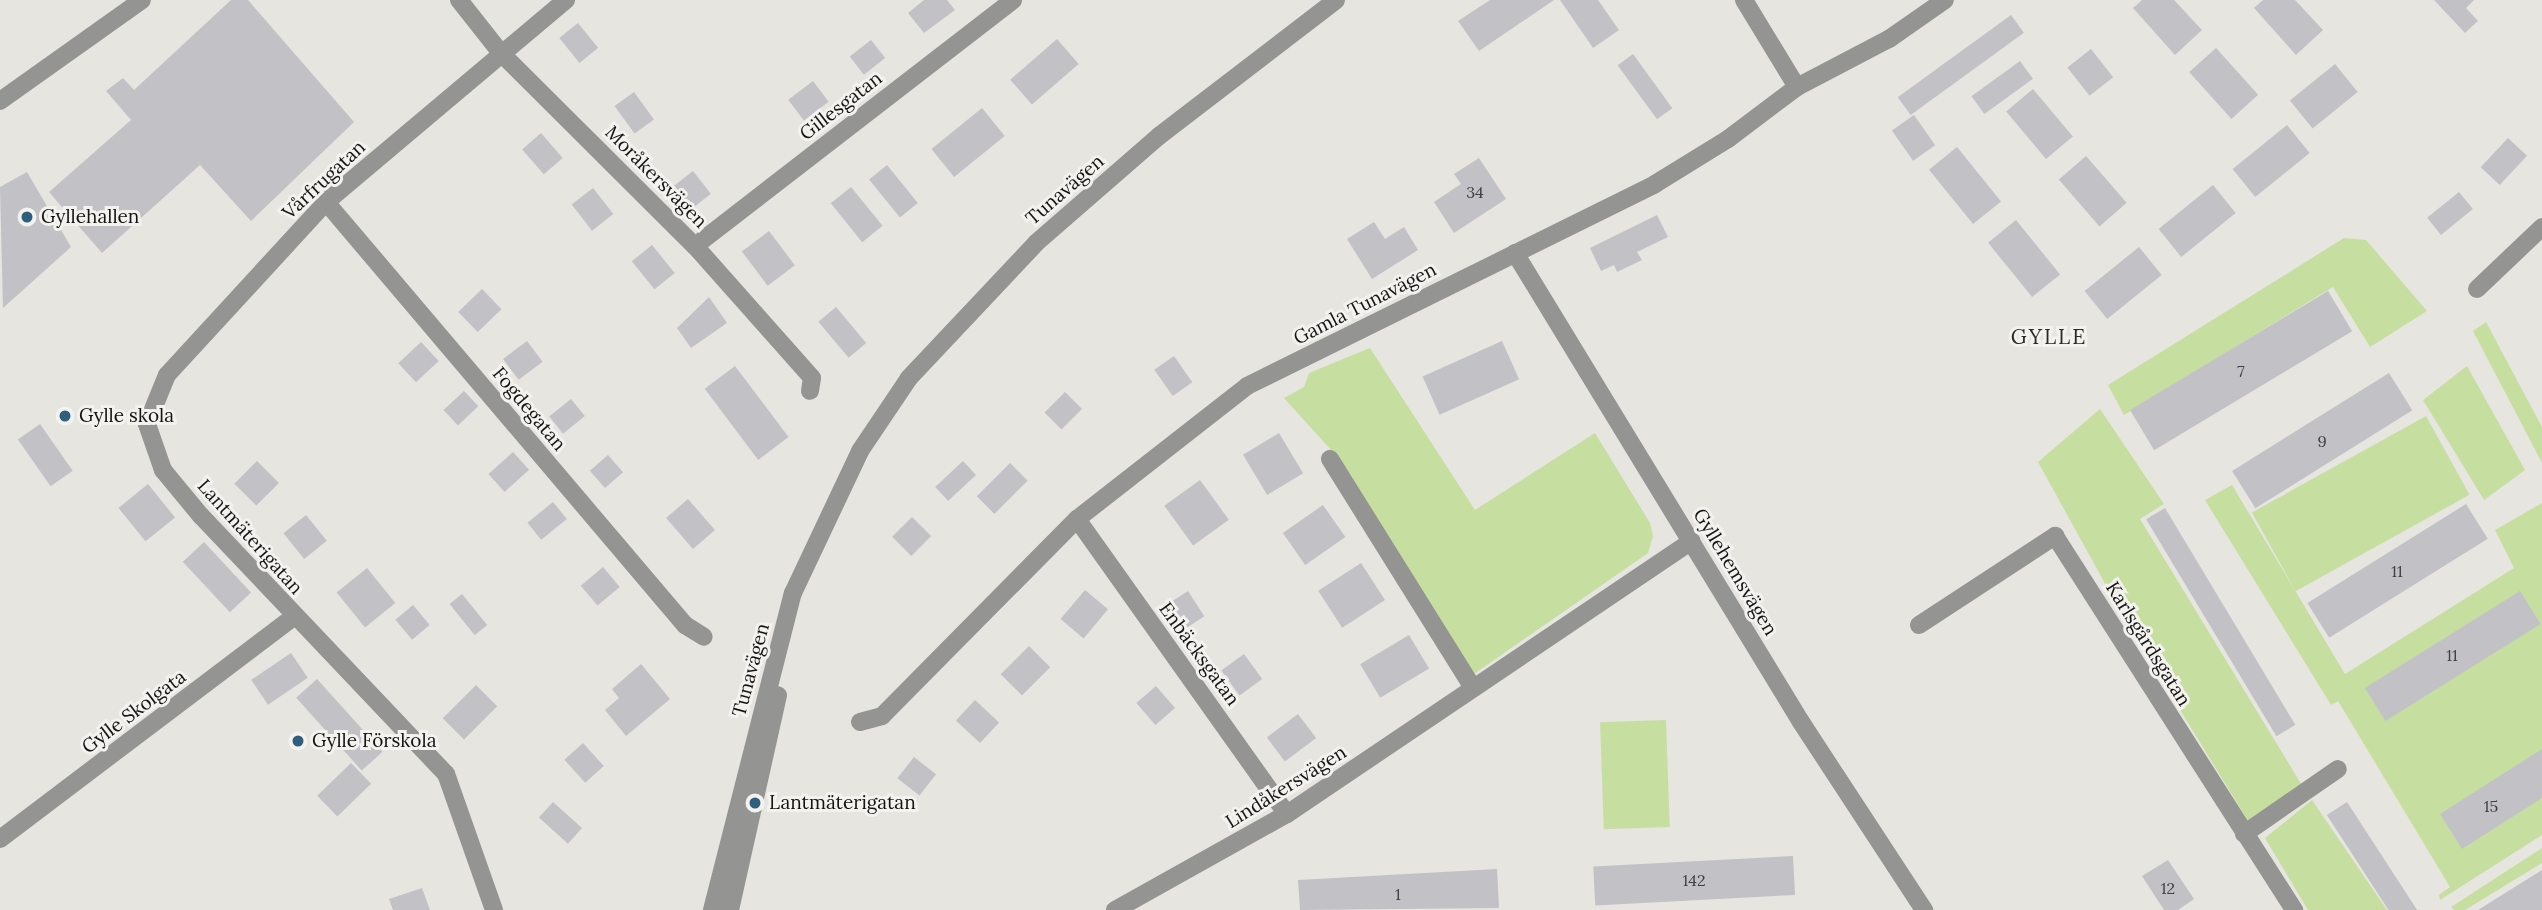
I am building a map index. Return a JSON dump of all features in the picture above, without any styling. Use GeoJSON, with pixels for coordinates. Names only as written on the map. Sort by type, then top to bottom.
{"type":"FeatureCollection","features":[{"type":"Feature","properties":{"kind":"street"},"geometry":{"type":"LineString","coordinates":[[0,101],[142,0]]}},
{"type":"Feature","properties":{"kind":"street","name":"Moråkersvägen"},"geometry":{"type":"LineString","coordinates":[[459,0],[500,52],[695,246],[812,378],[810,391]]}},
{"type":"Feature","properties":{"kind":"street","name":"Vårfrugatan"},"geometry":{"type":"LineString","coordinates":[[147,424],[167,375],[326,202],[500,52],[566,0]]}},
{"type":"Feature","properties":{"kind":"street","name":"Gillesgatan"},"geometry":{"type":"LineString","coordinates":[[695,246],[1013,0]]}},
{"type":"Feature","properties":{"kind":"street","name":"Tunavägen"},"geometry":{"type":"LineString","coordinates":[[712,910],[793,593],[860,451],[909,378],[1036,243],[1159,136],[1336,0]]}},
{"type":"Feature","properties":{"kind":"street"},"geometry":{"type":"LineString","coordinates":[[1744,0],[1797,87]]}},
{"type":"Feature","properties":{"kind":"street","name":"Gamla Tunavägen"},"geometry":{"type":"LineString","coordinates":[[860,722],[882,716],[1077,519],[1247,386],[1655,184],[1728,139],[1797,87],[1889,39],[1945,0]]}},
{"type":"Feature","properties":{"kind":"street","name":"Fogdegatan"},"geometry":{"type":"LineString","coordinates":[[326,202],[685,625],[704,637]]}},
{"type":"Feature","properties":{"kind":"street"},"geometry":{"type":"LineString","coordinates":[[2477,289],[2542,227]]}},
{"type":"Feature","properties":{"kind":"street","name":"Gyllehemsvägen"},"geometry":{"type":"LineString","coordinates":[[1515,253],[1801,722],[1924,910]]}},
{"type":"Feature","properties":{"kind":"street","name":"Lantmäterigatan"},"geometry":{"type":"LineString","coordinates":[[147,424],[163,470],[294,617],[446,774],[494,910]]}},
{"type":"Feature","properties":{"kind":"street","name":"Tunavägen"},"geometry":{"type":"LineString","coordinates":[[730,910],[802,593],[860,451]]}},
{"type":"Feature","properties":{"kind":"street"},"geometry":{"type":"LineString","coordinates":[[1330,459],[1473,688]]}},
{"type":"Feature","properties":{"kind":"street","name":"Enbäcksgatan"},"geometry":{"type":"LineString","coordinates":[[1077,519],[1287,814]]}},
{"type":"Feature","properties":{"kind":"street","name":"Karlsgårdsgatan"},"geometry":{"type":"LineString","coordinates":[[1919,625],[2055,536],[2294,910]]}},
{"type":"Feature","properties":{"kind":"street","name":"Lindåkersvägen"},"geometry":{"type":"LineString","coordinates":[[1115,910],[1287,814],[1692,541]]}},
{"type":"Feature","properties":{"kind":"street","name":"Gylle Skolgata"},"geometry":{"type":"LineString","coordinates":[[0,839],[294,617]]}},
{"type":"Feature","properties":{"kind":"street"},"geometry":{"type":"LineString","coordinates":[[2244,834],[2338,769]]}},
{"type":"Feature","properties":{"kind":"green space"},"geometry":{"type":"Polygon","coordinates":[[[2344,238],[2366,240],[2427,311],[2370,347],[2333,287],[2124,415],[2108,385],[2344,238]]]}},
{"type":"Feature","properties":{"kind":"green space"},"geometry":{"type":"Polygon","coordinates":[[[2486,322],[2542,427],[2542,463],[2473,331],[2486,322]]]}},
{"type":"Feature","properties":{"kind":"green space"},"geometry":{"type":"Polygon","coordinates":[[[1370,348],[1475,510],[1595,433],[1650,523],[1653,536],[1648,553],[1474,674],[1332,451],[1284,398],[1304,387],[1309,373],[1370,348]]]}},
{"type":"Feature","properties":{"kind":"green space"},"geometry":{"type":"Polygon","coordinates":[[[2467,366],[2525,470],[2484,500],[2423,400],[2467,366]]]}},
{"type":"Feature","properties":{"kind":"green space"},"geometry":{"type":"Polygon","coordinates":[[[2100,409],[2164,504],[2140,519],[2303,787],[2250,824],[2128,625],[2038,462],[2100,409]]]}},
{"type":"Feature","properties":{"kind":"green space"},"geometry":{"type":"Polygon","coordinates":[[[2426,416],[2470,495],[2296,591],[2252,512],[2426,416]]]}},
{"type":"Feature","properties":{"kind":"green space"},"geometry":{"type":"Polygon","coordinates":[[[2232,485],[2345,674],[2514,568],[2495,530],[2542,503],[2542,835],[2440,900],[2439,895],[2450,887],[2338,701],[2331,705],[2205,500],[2232,485]]]}},
{"type":"Feature","properties":{"kind":"green space"},"geometry":{"type":"Polygon","coordinates":[[[1666,720],[1670,827],[1604,829],[1600,722],[1666,720]]]}},
{"type":"Feature","properties":{"kind":"green space"},"geometry":{"type":"Polygon","coordinates":[[[2312,800],[2387,910],[2308,910],[2265,838],[2312,800]]]}},
{"type":"Feature","properties":{"kind":"green space"},"geometry":{"type":"Polygon","coordinates":[[[2542,848],[2542,863],[2465,910],[2454,910],[2451,907],[2542,848]]]}},
{"type":"Feature","properties":{"kind":"building"},"geometry":{"type":"Polygon","coordinates":[[[231,0],[248,0],[354,122],[251,221],[200,165],[102,253],[49,192],[131,120],[106,91],[123,78],[134,90],[231,0]]]}},
{"type":"Feature","properties":{"kind":"building"},"geometry":{"type":"Polygon","coordinates":[[[924,0],[947,0],[955,10],[924,33],[908,13],[924,0]]]}},
{"type":"Feature","properties":{"kind":"building"},"geometry":{"type":"Polygon","coordinates":[[[1490,0],[1554,0],[1479,51],[1458,21],[1490,0]]]}},
{"type":"Feature","properties":{"kind":"building"},"geometry":{"type":"Polygon","coordinates":[[[1560,0],[1598,0],[1619,30],[1593,48],[1560,0]]]}},
{"type":"Feature","properties":{"kind":"building"},"geometry":{"type":"Polygon","coordinates":[[[2142,0],[2174,0],[2202,30],[2175,55],[2133,8],[2142,0]]]}},
{"type":"Feature","properties":{"kind":"building"},"geometry":{"type":"Polygon","coordinates":[[[2263,0],[2295,0],[2323,30],[2296,55],[2254,8],[2263,0]]]}},
{"type":"Feature","properties":{"kind":"building"},"geometry":{"type":"Polygon","coordinates":[[[2434,0],[2474,0],[2466,8],[2478,21],[2465,33],[2434,0]]]}},
{"type":"Feature","properties":{"kind":"building"},"geometry":{"type":"Polygon","coordinates":[[[2011,15],[2024,33],[1911,115],[1898,97],[2011,15]]]}},
{"type":"Feature","properties":{"kind":"building"},"geometry":{"type":"Polygon","coordinates":[[[578,23],[598,48],[579,63],[559,38],[578,23]]]}},
{"type":"Feature","properties":{"kind":"building"},"geometry":{"type":"Polygon","coordinates":[[[1057,39],[1079,64],[1032,105],[1010,80],[1057,39]]]}},
{"type":"Feature","properties":{"kind":"building"},"geometry":{"type":"Polygon","coordinates":[[[871,40],[885,58],[864,75],[850,57],[871,40]]]}},
{"type":"Feature","properties":{"kind":"building"},"geometry":{"type":"Polygon","coordinates":[[[2216,48],[2258,95],[2231,119],[2189,72],[2216,48]]]}},
{"type":"Feature","properties":{"kind":"building"},"geometry":{"type":"Polygon","coordinates":[[[2091,49],[2113,77],[2090,96],[2067,67],[2091,49]]]}},
{"type":"Feature","properties":{"kind":"building"},"geometry":{"type":"Polygon","coordinates":[[[1633,54],[1672,108],[1657,119],[1618,65],[1633,54]]]}},
{"type":"Feature","properties":{"kind":"building"},"geometry":{"type":"Polygon","coordinates":[[[2020,61],[2033,79],[1984,114],[1971,96],[2020,61]]]}},
{"type":"Feature","properties":{"kind":"building"},"geometry":{"type":"Polygon","coordinates":[[[2335,64],[2358,92],[2313,128],[2290,101],[2335,64]]]}},
{"type":"Feature","properties":{"kind":"building"},"geometry":{"type":"Polygon","coordinates":[[[813,81],[829,102],[804,120],[788,100],[813,81]]]}},
{"type":"Feature","properties":{"kind":"building"},"geometry":{"type":"Polygon","coordinates":[[[2033,89],[2073,136],[2046,159],[2006,111],[2033,89]]]}},
{"type":"Feature","properties":{"kind":"building"},"geometry":{"type":"Polygon","coordinates":[[[634,92],[654,120],[635,134],[615,106],[634,92]]]}},
{"type":"Feature","properties":{"kind":"building"},"geometry":{"type":"Polygon","coordinates":[[[982,108],[1005,136],[954,177],[931,149],[982,108]]]}},
{"type":"Feature","properties":{"kind":"building"},"geometry":{"type":"Polygon","coordinates":[[[1914,115],[1935,145],[1913,161],[1892,130],[1914,115]]]}},
{"type":"Feature","properties":{"kind":"building"},"geometry":{"type":"Polygon","coordinates":[[[2287,125],[2310,153],[2255,197],[2233,169],[2287,125]]]}},
{"type":"Feature","properties":{"kind":"building"},"geometry":{"type":"Polygon","coordinates":[[[541,133],[563,158],[544,174],[522,149],[541,133]]]}},
{"type":"Feature","properties":{"kind":"building"},"geometry":{"type":"Polygon","coordinates":[[[2508,138],[2527,156],[2500,185],[2481,167],[2508,138]]]}},
{"type":"Feature","properties":{"kind":"building"},"geometry":{"type":"Polygon","coordinates":[[[1957,147],[2001,201],[1973,224],[1929,170],[1957,147]]]}},
{"type":"Feature","properties":{"kind":"building"},"geometry":{"type":"Polygon","coordinates":[[[2086,156],[2127,203],[2100,226],[2059,180],[2086,156]]]}},
{"type":"Feature","properties":{"kind":"building"},"geometry":{"type":"Polygon","coordinates":[[[1479,158],[1506,199],[1454,233],[1434,202],[1461,184],[1454,174],[1479,158]]]}},
{"type":"Feature","properties":{"kind":"building"},"geometry":{"type":"Polygon","coordinates":[[[887,165],[918,203],[900,218],[869,179],[887,165]]]}},
{"type":"Feature","properties":{"kind":"building"},"geometry":{"type":"Polygon","coordinates":[[[693,171],[711,194],[692,209],[674,186],[693,171]]]}},
{"type":"Feature","properties":{"kind":"building","name":"Gyllehallen"},"geometry":{"type":"Polygon","coordinates":[[[27,172],[71,247],[3,308],[0,187],[27,172]]]}},
{"type":"Feature","properties":{"kind":"building"},"geometry":{"type":"Polygon","coordinates":[[[2213,185],[2236,213],[2181,257],[2159,229],[2213,185]]]}},
{"type":"Feature","properties":{"kind":"building"},"geometry":{"type":"Polygon","coordinates":[[[851,187],[882,226],[862,242],[831,203],[851,187]]]}},
{"type":"Feature","properties":{"kind":"building"},"geometry":{"type":"Polygon","coordinates":[[[593,188],[613,214],[592,231],[572,205],[593,188]]]}},
{"type":"Feature","properties":{"kind":"building"},"geometry":{"type":"Polygon","coordinates":[[[2459,192],[2473,209],[2441,235],[2427,218],[2459,192]]]}},
{"type":"Feature","properties":{"kind":"building"},"geometry":{"type":"Polygon","coordinates":[[[1657,215],[1668,237],[1637,252],[1642,260],[1617,272],[1614,265],[1601,271],[1590,248],[1657,215]]]}},
{"type":"Feature","properties":{"kind":"building"},"geometry":{"type":"Polygon","coordinates":[[[2016,220],[2060,274],[2032,297],[1988,243],[2016,220]]]}},
{"type":"Feature","properties":{"kind":"building"},"geometry":{"type":"Polygon","coordinates":[[[1374,222],[1385,239],[1404,227],[1418,250],[1372,279],[1347,239],[1374,222]]]}},
{"type":"Feature","properties":{"kind":"building"},"geometry":{"type":"Polygon","coordinates":[[[769,231],[795,265],[768,286],[742,251],[769,231]]]}},
{"type":"Feature","properties":{"kind":"building"},"geometry":{"type":"Polygon","coordinates":[[[652,245],[675,273],[654,289],[632,261],[652,245]]]}},
{"type":"Feature","properties":{"kind":"building"},"geometry":{"type":"Polygon","coordinates":[[[2139,247],[2162,275],[2107,319],[2085,291],[2139,247]]]}},
{"type":"Feature","properties":{"kind":"building"},"geometry":{"type":"Polygon","coordinates":[[[482,289],[501,309],[478,332],[458,312],[482,289]]]}},
{"type":"Feature","properties":{"kind":"building"},"geometry":{"type":"Polygon","coordinates":[[[2328,291],[2352,331],[2154,450],[2130,410],[2328,291]]]}},
{"type":"Feature","properties":{"kind":"building"},"geometry":{"type":"Polygon","coordinates":[[[709,297],[727,323],[691,348],[677,328],[709,297]]]}},
{"type":"Feature","properties":{"kind":"building"},"geometry":{"type":"Polygon","coordinates":[[[836,307],[866,343],[849,358],[818,322],[836,307]]]}},
{"type":"Feature","properties":{"kind":"building"},"geometry":{"type":"Polygon","coordinates":[[[527,341],[543,362],[519,380],[503,359],[527,341]]]}},
{"type":"Feature","properties":{"kind":"building"},"geometry":{"type":"Polygon","coordinates":[[[1502,341],[1519,379],[1440,415],[1423,376],[1502,341]]]}},
{"type":"Feature","properties":{"kind":"building"},"geometry":{"type":"Polygon","coordinates":[[[421,342],[439,361],[416,382],[398,363],[421,342]]]}},
{"type":"Feature","properties":{"kind":"building"},"geometry":{"type":"Polygon","coordinates":[[[1174,356],[1192,382],[1173,396],[1154,370],[1174,356]]]}},
{"type":"Feature","properties":{"kind":"building"},"geometry":{"type":"Polygon","coordinates":[[[735,366],[789,437],[758,460],[705,389],[735,366]]]}},
{"type":"Feature","properties":{"kind":"building"},"geometry":{"type":"Polygon","coordinates":[[[2389,373],[2412,410],[2255,508],[2232,471],[2389,373]]]}},
{"type":"Feature","properties":{"kind":"building"},"geometry":{"type":"Polygon","coordinates":[[[464,391],[478,406],[458,425],[444,410],[464,391]]]}},
{"type":"Feature","properties":{"kind":"building"},"geometry":{"type":"Polygon","coordinates":[[[1065,392],[1082,409],[1061,429],[1044,413],[1065,392]]]}},
{"type":"Feature","properties":{"kind":"building"},"geometry":{"type":"Polygon","coordinates":[[[571,399],[585,416],[563,434],[549,417],[571,399]]]}},
{"type":"Feature","properties":{"kind":"building"},"geometry":{"type":"Polygon","coordinates":[[[40,424],[73,471],[51,486],[18,439],[40,424]]]}},
{"type":"Feature","properties":{"kind":"building"},"geometry":{"type":"Polygon","coordinates":[[[1279,433],[1303,473],[1267,495],[1243,455],[1279,433]]]}},
{"type":"Feature","properties":{"kind":"building"},"geometry":{"type":"Polygon","coordinates":[[[513,452],[529,470],[505,492],[488,474],[513,452]]]}},
{"type":"Feature","properties":{"kind":"building"},"geometry":{"type":"Polygon","coordinates":[[[608,455],[623,472],[605,488],[590,471],[608,455]]]}},
{"type":"Feature","properties":{"kind":"building"},"geometry":{"type":"Polygon","coordinates":[[[257,461],[279,483],[256,506],[234,484],[257,461]]]}},
{"type":"Feature","properties":{"kind":"building"},"geometry":{"type":"Polygon","coordinates":[[[963,461],[976,475],[948,501],[935,487],[963,461]]]}},
{"type":"Feature","properties":{"kind":"building"},"geometry":{"type":"Polygon","coordinates":[[[1010,463],[1028,481],[994,514],[977,496],[1010,463]]]}},
{"type":"Feature","properties":{"kind":"building"},"geometry":{"type":"Polygon","coordinates":[[[1200,480],[1229,520],[1193,546],[1164,506],[1200,480]]]}},
{"type":"Feature","properties":{"kind":"building"},"geometry":{"type":"Polygon","coordinates":[[[148,484],[175,517],[146,541],[118,508],[148,484]]]}},
{"type":"Feature","properties":{"kind":"building"},"geometry":{"type":"Polygon","coordinates":[[[688,499],[715,530],[693,549],[666,518],[688,499]]]}},
{"type":"Feature","properties":{"kind":"building"},"geometry":{"type":"Polygon","coordinates":[[[553,502],[567,519],[541,540],[527,523],[553,502]]]}},
{"type":"Feature","properties":{"kind":"building"},"geometry":{"type":"Polygon","coordinates":[[[2466,504],[2488,539],[2329,638],[2307,603],[2466,504]]]}},
{"type":"Feature","properties":{"kind":"building"},"geometry":{"type":"Polygon","coordinates":[[[1323,505],[1345,537],[1305,565],[1283,533],[1323,505]]]}},
{"type":"Feature","properties":{"kind":"building"},"geometry":{"type":"Polygon","coordinates":[[[2165,508],[2295,725],[2276,736],[2146,519],[2165,508]]]}},
{"type":"Feature","properties":{"kind":"building"},"geometry":{"type":"Polygon","coordinates":[[[306,515],[327,541],[304,559],[283,533],[306,515]]]}},
{"type":"Feature","properties":{"kind":"building"},"geometry":{"type":"Polygon","coordinates":[[[912,517],[931,536],[911,556],[892,537],[912,517]]]}},
{"type":"Feature","properties":{"kind":"building"},"geometry":{"type":"Polygon","coordinates":[[[204,542],[251,592],[230,612],[183,562],[204,542]]]}},
{"type":"Feature","properties":{"kind":"building"},"geometry":{"type":"Polygon","coordinates":[[[1361,563],[1385,600],[1342,628],[1318,591],[1361,563]]]}},
{"type":"Feature","properties":{"kind":"building"},"geometry":{"type":"Polygon","coordinates":[[[603,567],[620,587],[597,606],[581,586],[603,567]]]}},
{"type":"Feature","properties":{"kind":"building"},"geometry":{"type":"Polygon","coordinates":[[[367,568],[395,603],[365,628],[337,593],[367,568]]]}},
{"type":"Feature","properties":{"kind":"building"},"geometry":{"type":"Polygon","coordinates":[[[1085,590],[1108,609],[1084,638],[1061,619],[1085,590]]]}},
{"type":"Feature","properties":{"kind":"building"},"geometry":{"type":"Polygon","coordinates":[[[1188,591],[1204,616],[1185,629],[1169,604],[1188,591]]]}},
{"type":"Feature","properties":{"kind":"building"},"geometry":{"type":"Polygon","coordinates":[[[2520,591],[2541,624],[2385,721],[2365,688],[2520,591]]]}},
{"type":"Feature","properties":{"kind":"building"},"geometry":{"type":"Polygon","coordinates":[[[462,594],[487,625],[475,635],[450,604],[462,594]]]}},
{"type":"Feature","properties":{"kind":"building"},"geometry":{"type":"Polygon","coordinates":[[[413,605],[430,625],[412,640],[395,620],[413,605]]]}},
{"type":"Feature","properties":{"kind":"building"},"geometry":{"type":"Polygon","coordinates":[[[1409,635],[1429,668],[1380,698],[1360,664],[1409,635]]]}},
{"type":"Feature","properties":{"kind":"building"},"geometry":{"type":"Polygon","coordinates":[[[1029,646],[1050,667],[1022,695],[1001,674],[1029,646]]]}},
{"type":"Feature","properties":{"kind":"building"},"geometry":{"type":"Polygon","coordinates":[[[291,653],[308,678],[268,705],[251,680],[291,653]]]}},
{"type":"Feature","properties":{"kind":"building"},"geometry":{"type":"Polygon","coordinates":[[[1244,654],[1262,679],[1240,696],[1221,670],[1244,654]]]}},
{"type":"Feature","properties":{"kind":"building"},"geometry":{"type":"Polygon","coordinates":[[[641,664],[670,699],[626,736],[605,710],[619,698],[612,689],[641,664]]]}},
{"type":"Feature","properties":{"kind":"building"},"geometry":{"type":"Polygon","coordinates":[[[317,679],[383,752],[362,771],[296,698],[317,679]]]}},
{"type":"Feature","properties":{"kind":"building"},"geometry":{"type":"Polygon","coordinates":[[[476,685],[497,706],[464,739],[443,718],[476,685]]]}},
{"type":"Feature","properties":{"kind":"building"},"geometry":{"type":"Polygon","coordinates":[[[1156,686],[1175,708],[1155,725],[1136,703],[1156,686]]]}},
{"type":"Feature","properties":{"kind":"building"},"geometry":{"type":"Polygon","coordinates":[[[975,700],[999,723],[980,743],[956,720],[975,700]]]}},
{"type":"Feature","properties":{"kind":"building"},"geometry":{"type":"Polygon","coordinates":[[[1298,714],[1316,738],[1285,761],[1267,737],[1298,714]]]}},
{"type":"Feature","properties":{"kind":"building"},"geometry":{"type":"Polygon","coordinates":[[[583,743],[604,766],[585,783],[564,760],[583,743]]]}},
{"type":"Feature","properties":{"kind":"building"},"geometry":{"type":"Polygon","coordinates":[[[2542,749],[2542,798],[2462,849],[2440,814],[2542,749]]]}},
{"type":"Feature","properties":{"kind":"building"},"geometry":{"type":"Polygon","coordinates":[[[914,757],[936,774],[919,796],[897,778],[914,757]]]}},
{"type":"Feature","properties":{"kind":"building"},"geometry":{"type":"Polygon","coordinates":[[[351,763],[371,784],[337,817],[317,796],[351,763]]]}},
{"type":"Feature","properties":{"kind":"building"},"geometry":{"type":"Polygon","coordinates":[[[553,802],[582,828],[568,844],[539,818],[553,802]]]}},
{"type":"Feature","properties":{"kind":"building"},"geometry":{"type":"Polygon","coordinates":[[[2347,802],[2417,910],[2389,910],[2327,815],[2347,802]]]}},
{"type":"Feature","properties":{"kind":"building"},"geometry":{"type":"Polygon","coordinates":[[[1793,856],[1795,895],[1595,905],[1593,866],[1793,856]]]}},
{"type":"Feature","properties":{"kind":"building"},"geometry":{"type":"Polygon","coordinates":[[[2168,860],[2194,899],[2178,910],[2164,910],[2142,876],[2168,860]]]}},
{"type":"Feature","properties":{"kind":"building"},"geometry":{"type":"Polygon","coordinates":[[[1497,869],[1499,908],[1300,910],[1298,880],[1497,869]]]}},
{"type":"Feature","properties":{"kind":"building"},"geometry":{"type":"Polygon","coordinates":[[[2542,870],[2542,910],[2478,910],[2542,870]]]}},
{"type":"Feature","properties":{"kind":"building"},"geometry":{"type":"Polygon","coordinates":[[[422,888],[430,910],[393,910],[389,899],[422,888]]]}},
{"type":"Feature","properties":{"kind":"place","name":"Gyllehallen"},"geometry":{"type":"Point","coordinates":[27,217]}},
{"type":"Feature","properties":{"kind":"place","name":"Gylle skola"},"geometry":{"type":"Point","coordinates":[65,416]}},
{"type":"Feature","properties":{"kind":"place","name":"Gylle Förskola"},"geometry":{"type":"Point","coordinates":[298,741]}},
{"type":"Feature","properties":{"kind":"place","name":"Lantmäterigatan"},"geometry":{"type":"Point","coordinates":[755,803]}},
{"type":"Feature","properties":{"kind":"district","name":"GYLLE"},"geometry":{"type":"Point","coordinates":[2049,337]}}]}
